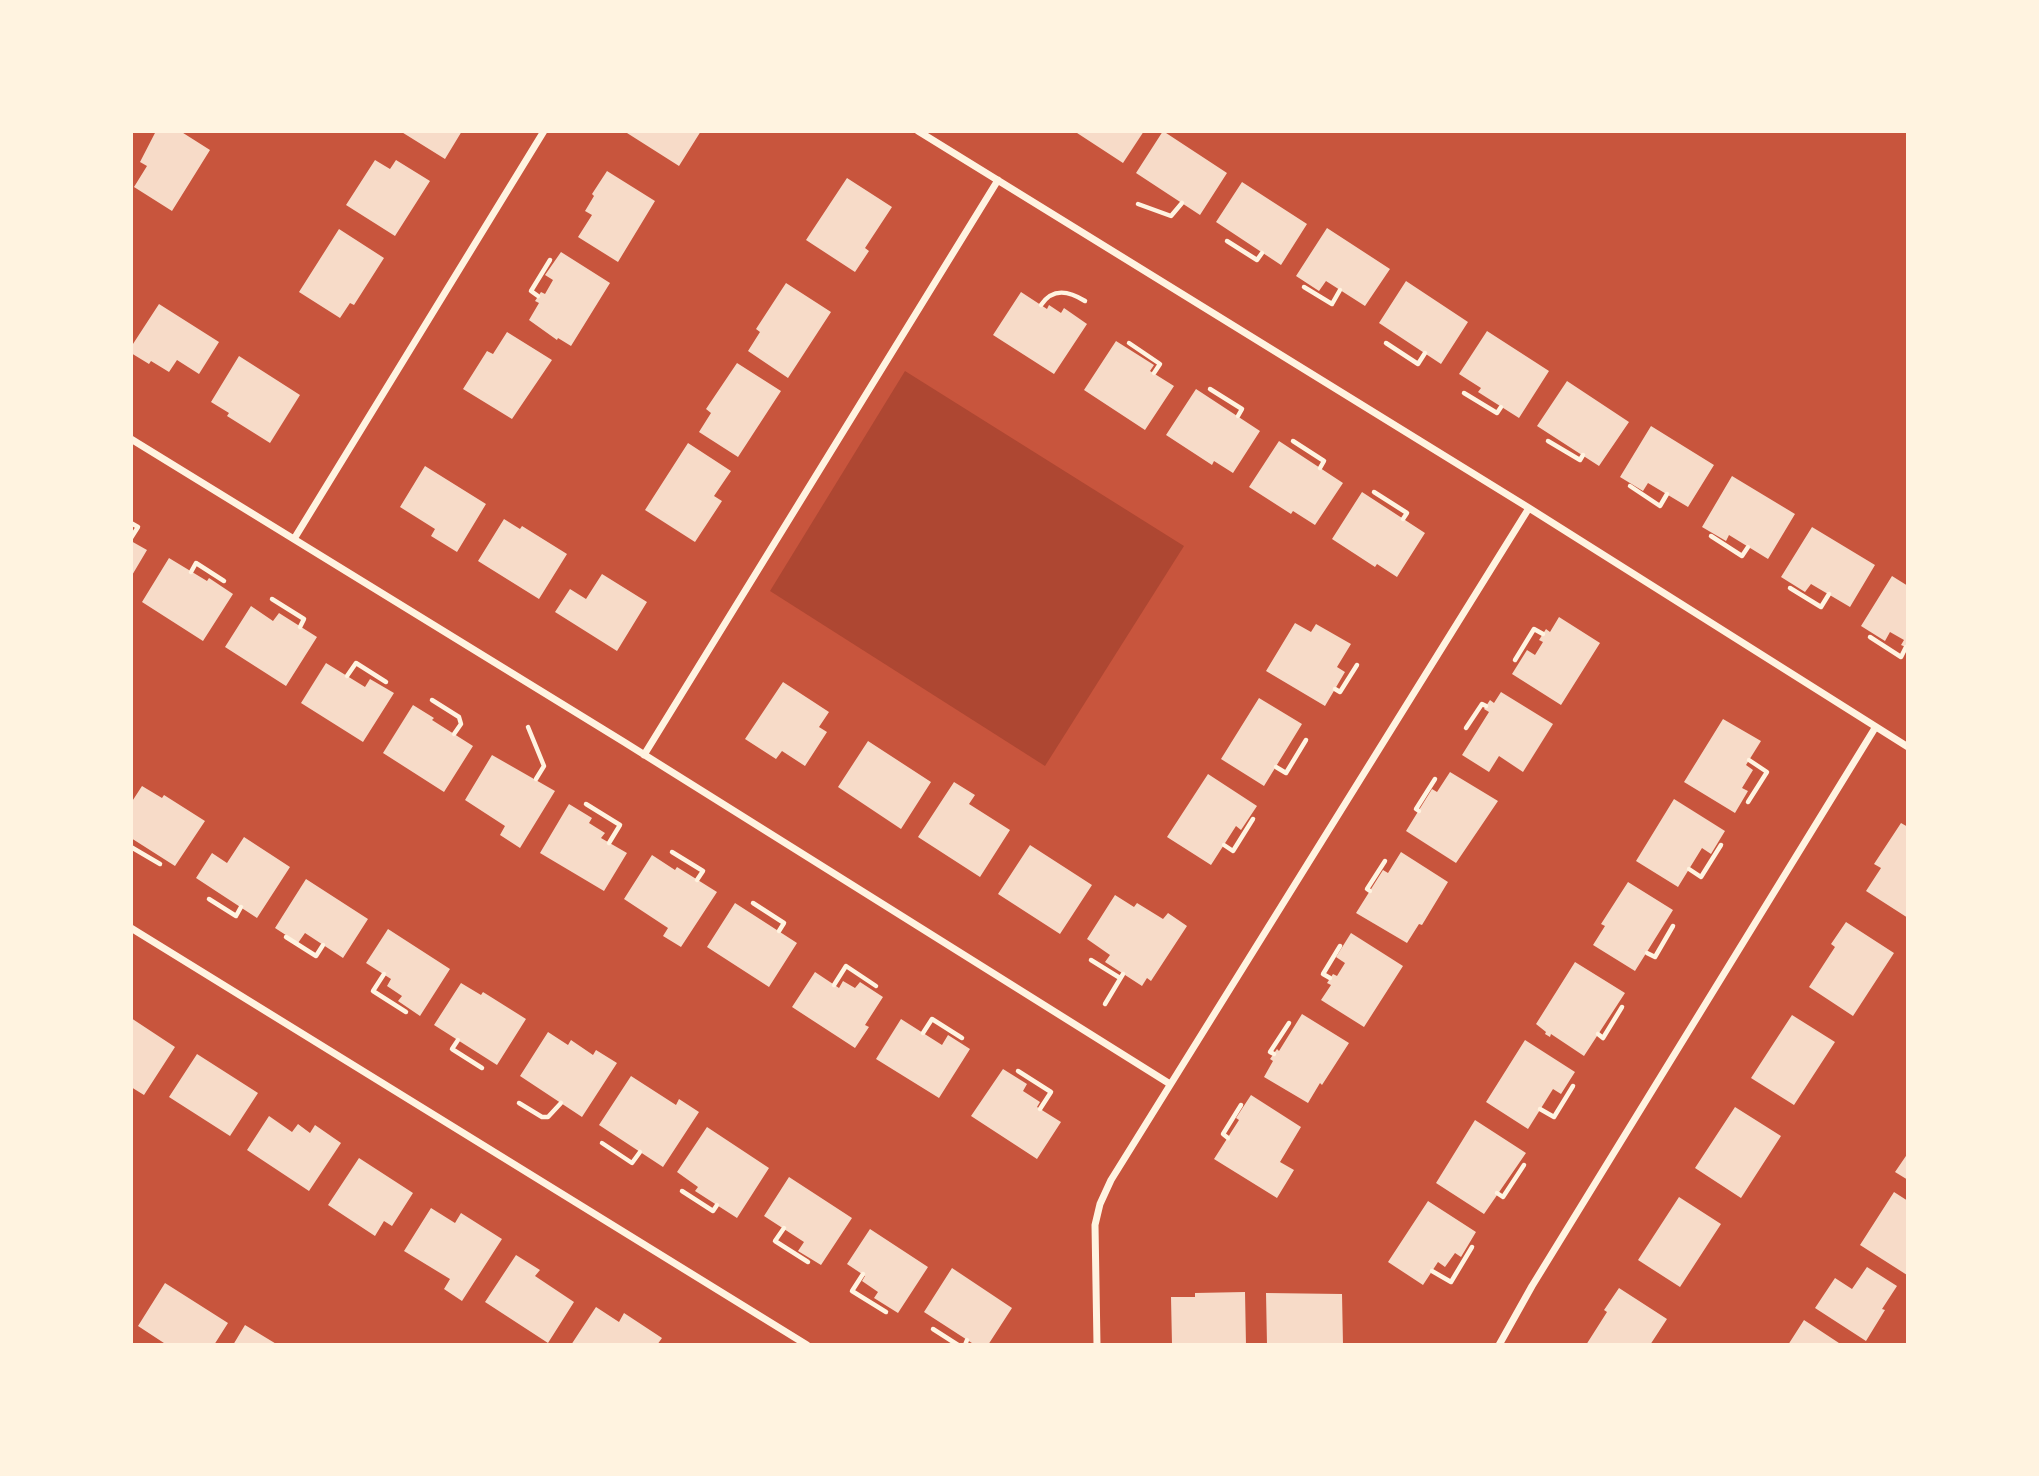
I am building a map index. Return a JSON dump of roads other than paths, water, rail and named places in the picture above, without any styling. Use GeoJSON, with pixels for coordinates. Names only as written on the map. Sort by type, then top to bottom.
{"type":"FeatureCollection","features":[{"type":"Feature","properties":{"kind":"street"},"geometry":{"type":"LineString","coordinates":[[294,538],[544,131]]}},
{"type":"Feature","properties":{"kind":"street"},"geometry":{"type":"LineString","coordinates":[[918,131],[1528,508],[1908,747]]}},
{"type":"Feature","properties":{"kind":"street"},"geometry":{"type":"LineString","coordinates":[[644,755],[998,180]]}},
{"type":"Feature","properties":{"kind":"street"},"geometry":{"type":"LineString","coordinates":[[131,439],[1170,1084]]}},
{"type":"Feature","properties":{"kind":"street"},"geometry":{"type":"LineString","coordinates":[[1097,1345],[1095,1225],[1100,1204],[1111,1180],[1528,508]]}},
{"type":"Feature","properties":{"kind":"street"},"geometry":{"type":"LineString","coordinates":[[1499,1345],[1532,1286],[1875,727]]}},
{"type":"Feature","properties":{"kind":"street"},"geometry":{"type":"LineString","coordinates":[[131,928],[807,1345]]}}]}
